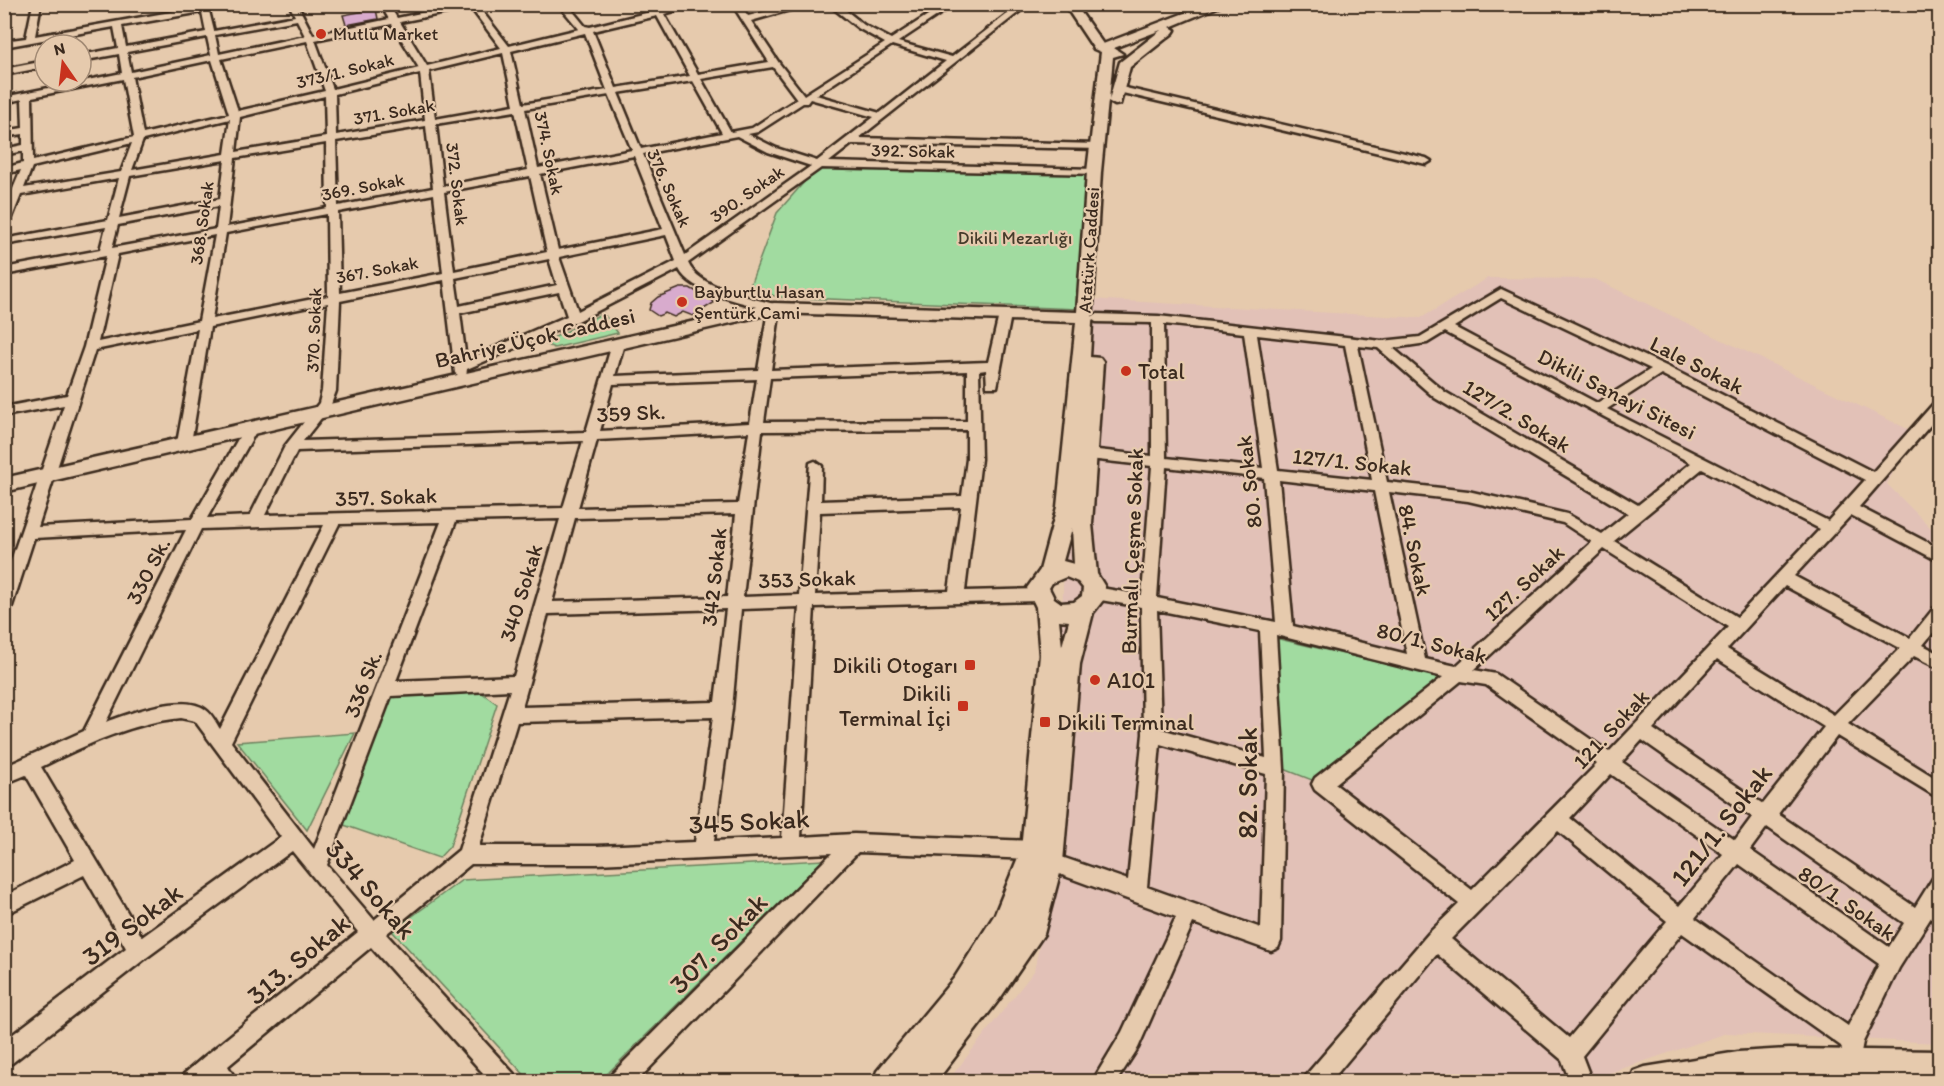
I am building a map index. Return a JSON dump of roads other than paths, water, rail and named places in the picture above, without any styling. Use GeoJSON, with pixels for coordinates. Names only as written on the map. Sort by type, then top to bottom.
{"type":"FeatureCollection","features":[{"type":"Feature","properties":{"kind":"main road"},"geometry":{"type":"LineString","coordinates":[[1069,4],[1098,46],[1107,52],[1140,51]]}},
{"type":"Feature","properties":{"kind":"main road","name":"Atatürk Caddesi"},"geometry":{"type":"LineString","coordinates":[[917,1082],[991,987],[1034,924],[1068,664],[1088,593],[1082,524],[1089,454],[1094,172],[1108,46],[1220,4]]}},
{"type":"Feature","properties":{"kind":"main road","name":"Atatürk Caddesi"},"geometry":{"type":"LineString","coordinates":[[888,1082],[965,987],[1005,923],[1042,856],[1051,655],[1040,582],[1050,572],[1067,507],[1116,90],[1124,65],[1158,35],[1220,4]]}},
{"type":"Feature","properties":{"kind":"main road"},"geometry":{"type":"LineString","coordinates":[[1904,4],[1940,9]]}},
{"type":"Feature","properties":{"kind":"main road"},"geometry":{"type":"LineString","coordinates":[[1088,31],[1105,39],[1119,40],[1140,51]]}},
{"type":"Feature","properties":{"kind":"main road","name":"Bahriye Üçok Caddesi"},"geometry":{"type":"LineString","coordinates":[[4,485],[251,428],[461,373],[618,344],[774,308],[1091,317]]}},
{"type":"Feature","properties":{"kind":"main road"},"geometry":{"type":"LineString","coordinates":[[1043,600],[1069,613],[1088,593],[1065,569],[1050,572]]}},
{"type":"Feature","properties":{"kind":"main road"},"geometry":{"type":"LineString","coordinates":[[1645,1082],[1738,1067],[1789,1064],[1852,1052],[1940,1066]]}},
{"type":"Feature","properties":{"kind":"street"},"geometry":{"type":"LineString","coordinates":[[30,40],[37,4]]}},
{"type":"Feature","properties":{"kind":"street"},"geometry":{"type":"LineString","coordinates":[[4,44],[233,4]]}},
{"type":"Feature","properties":{"kind":"street","name":"370. Sokak"},"geometry":{"type":"LineString","coordinates":[[255,521],[292,446],[319,411],[329,391],[334,297],[330,92],[310,38],[293,4]]}},
{"type":"Feature","properties":{"kind":"street","name":"372. Sokak"},"geometry":{"type":"LineString","coordinates":[[384,4],[424,69],[461,373]]}},
{"type":"Feature","properties":{"kind":"street","name":"376. Sokak"},"geometry":{"type":"LineString","coordinates":[[562,4],[585,29],[671,231],[681,263],[691,277],[708,288],[774,308]]}},
{"type":"Feature","properties":{"kind":"street"},"geometry":{"type":"LineString","coordinates":[[654,4],[661,12],[733,134]]}},
{"type":"Feature","properties":{"kind":"street","name":"373/1. Sokak"},"geometry":{"type":"LineString","coordinates":[[4,171],[694,4]]}},
{"type":"Feature","properties":{"kind":"street"},"geometry":{"type":"LineString","coordinates":[[736,4],[775,64],[807,98],[880,117]]}},
{"type":"Feature","properties":{"kind":"street"},"geometry":{"type":"LineString","coordinates":[[755,4],[764,15]]}},
{"type":"Feature","properties":{"kind":"street"},"geometry":{"type":"LineString","coordinates":[[747,19],[807,4]]}},
{"type":"Feature","properties":{"kind":"street"},"geometry":{"type":"LineString","coordinates":[[832,4],[851,21],[890,44],[953,60]]}},
{"type":"Feature","properties":{"kind":"street","name":"369. Sokak"},"geometry":{"type":"LineString","coordinates":[[4,272],[440,188],[636,153],[760,127],[951,4]]}},
{"type":"Feature","properties":{"kind":"street"},"geometry":{"type":"LineString","coordinates":[[992,4],[1021,8]]}},
{"type":"Feature","properties":{"kind":"street"},"geometry":{"type":"LineString","coordinates":[[4,100],[475,5]]}},
{"type":"Feature","properties":{"kind":"street","name":"374. Sokak"},"geometry":{"type":"LineString","coordinates":[[475,5],[506,48],[553,255],[562,288],[574,318]]}},
{"type":"Feature","properties":{"kind":"street","name":"390. Sokak"},"geometry":{"type":"LineString","coordinates":[[461,373],[681,263],[819,165],[1021,8]]}},
{"type":"Feature","properties":{"kind":"street","name":"368. Sokak"},"geometry":{"type":"LineString","coordinates":[[184,443],[221,231],[235,116],[216,58],[205,9]]}},
{"type":"Feature","properties":{"kind":"street"},"geometry":{"type":"LineString","coordinates":[[93,56],[300,16]]}},
{"type":"Feature","properties":{"kind":"street"},"geometry":{"type":"LineString","coordinates":[[4,606],[90,347],[113,222],[125,174],[139,138],[118,25]]}},
{"type":"Feature","properties":{"kind":"street","name":"371. Sokak"},"geometry":{"type":"LineString","coordinates":[[19,192],[775,64]]}},
{"type":"Feature","properties":{"kind":"street"},"geometry":{"type":"LineString","coordinates":[[4,72],[33,66]]}},
{"type":"Feature","properties":{"kind":"street"},"geometry":{"type":"LineString","coordinates":[[1116,90],[1426,162]]}},
{"type":"Feature","properties":{"kind":"street"},"geometry":{"type":"LineString","coordinates":[[5,220],[19,192],[28,165],[27,96]]}},
{"type":"Feature","properties":{"kind":"street"},"geometry":{"type":"LineString","coordinates":[[4,134],[27,130]]}},
{"type":"Feature","properties":{"kind":"street","name":"392. Sokak"},"geometry":{"type":"LineString","coordinates":[[733,134],[772,150],[819,165],[1094,172]]}},
{"type":"Feature","properties":{"kind":"street"},"geometry":{"type":"LineString","coordinates":[[850,141],[1098,147]]}},
{"type":"Feature","properties":{"kind":"street"},"geometry":{"type":"LineString","coordinates":[[4,152],[27,147]]}},
{"type":"Feature","properties":{"kind":"street"},"geometry":{"type":"LineString","coordinates":[[4,242],[223,202]]}},
{"type":"Feature","properties":{"kind":"street","name":"367. Sokak"},"geometry":{"type":"LineString","coordinates":[[90,347],[671,231]]}},
{"type":"Feature","properties":{"kind":"street"},"geometry":{"type":"LineString","coordinates":[[455,310],[562,288]]}},
{"type":"Feature","properties":{"kind":"street","name":"Lale Sokak"},"geometry":{"type":"LineString","coordinates":[[1445,327],[1501,293],[1661,369],[1873,478]]}},
{"type":"Feature","properties":{"kind":"street","name":"342 Sokak"},"geometry":{"type":"LineString","coordinates":[[703,850],[723,709],[744,508],[774,308]]}},
{"type":"Feature","properties":{"kind":"street"},"geometry":{"type":"LineString","coordinates":[[992,384],[993,366],[1005,315]]}},
{"type":"Feature","properties":{"kind":"street"},"geometry":{"type":"LineString","coordinates":[[1091,317],[1158,320],[1382,345],[1423,340],[1445,327]]}},
{"type":"Feature","properties":{"kind":"street","name":"Burmalı Çeşme Sokak"},"geometry":{"type":"LineString","coordinates":[[1137,891],[1152,734],[1149,602],[1159,462],[1158,320]]}},
{"type":"Feature","properties":{"kind":"street","name":"Dikili Sanayi Sitesi"},"geometry":{"type":"LineString","coordinates":[[1445,327],[1597,409],[1828,527]]}},
{"type":"Feature","properties":{"kind":"street","name":"80. Sokak"},"geometry":{"type":"LineString","coordinates":[[1250,329],[1271,474],[1285,630]]}},
{"type":"Feature","properties":{"kind":"street","name":"84. Sokak"},"geometry":{"type":"LineString","coordinates":[[1351,342],[1417,662]]}},
{"type":"Feature","properties":{"kind":"street","name":"340 Sokak"},"geometry":{"type":"LineString","coordinates":[[467,855],[511,715],[618,344]]}},
{"type":"Feature","properties":{"kind":"street","name":"127/2. Sokak"},"geometry":{"type":"LineString","coordinates":[[1382,345],[1440,395],[1638,512]]}},
{"type":"Feature","properties":{"kind":"street"},"geometry":{"type":"LineString","coordinates":[[608,380],[993,366]]}},
{"type":"Feature","properties":{"kind":"street"},"geometry":{"type":"LineString","coordinates":[[956,598],[974,459],[973,367]]}},
{"type":"Feature","properties":{"kind":"street"},"geometry":{"type":"LineString","coordinates":[[1597,409],[1661,369]]}},
{"type":"Feature","properties":{"kind":"street"},"geometry":{"type":"LineString","coordinates":[[4,412],[71,399]]}},
{"type":"Feature","properties":{"kind":"street","name":"121. Sokak"},"geometry":{"type":"LineString","coordinates":[[1315,1082],[1436,940],[1557,819],[1739,626],[1940,405]]}},
{"type":"Feature","properties":{"kind":"street","name":"359 Sk."},"geometry":{"type":"LineString","coordinates":[[292,446],[756,428],[972,425]]}},
{"type":"Feature","properties":{"kind":"street","name":"330 Sk."},"geometry":{"type":"LineString","coordinates":[[90,738],[197,523],[251,428]]}},
{"type":"Feature","properties":{"kind":"street","name":"127/1. Sokak"},"geometry":{"type":"LineString","coordinates":[[1089,454],[1468,496],[1567,519],[1739,626]]}},
{"type":"Feature","properties":{"kind":"street","name":"127. Sokak"},"geometry":{"type":"LineString","coordinates":[[1473,903],[1321,784],[1457,675],[1602,542],[1702,461]]}},
{"type":"Feature","properties":{"kind":"street"},"geometry":{"type":"LineString","coordinates":[[791,846],[815,466]]}},
{"type":"Feature","properties":{"kind":"street"},"geometry":{"type":"LineString","coordinates":[[813,507],[970,501]]}},
{"type":"Feature","properties":{"kind":"street"},"geometry":{"type":"LineString","coordinates":[[1849,507],[1940,556]]}},
{"type":"Feature","properties":{"kind":"street","name":"357. Sokak"},"geometry":{"type":"LineString","coordinates":[[30,533],[197,523],[744,508]]}},
{"type":"Feature","properties":{"kind":"street","name":"336 Sk."},"geometry":{"type":"LineString","coordinates":[[317,867],[451,516]]}},
{"type":"Feature","properties":{"kind":"street"},"geometry":{"type":"LineString","coordinates":[[222,743],[333,521]]}},
{"type":"Feature","properties":{"kind":"street"},"geometry":{"type":"LineString","coordinates":[[1782,577],[1940,662]]}},
{"type":"Feature","properties":{"kind":"street","name":"80/1. Sokak"},"geometry":{"type":"LineString","coordinates":[[1088,593],[1149,602],[1285,630],[1417,662],[1457,675],[1490,680],[1892,961]]}},
{"type":"Feature","properties":{"kind":"street","name":"353 Sokak"},"geometry":{"type":"LineString","coordinates":[[540,608],[956,598],[1043,600]]}},
{"type":"Feature","properties":{"kind":"street","name":"121/1. Sokak"},"geometry":{"type":"LineString","coordinates":[[1570,1053],[1736,854],[1836,724],[1913,646],[1940,612]]}},
{"type":"Feature","properties":{"kind":"street","name":"82. Sokak"},"geometry":{"type":"LineString","coordinates":[[1268,627],[1275,769],[1271,941]]}},
{"type":"Feature","properties":{"kind":"street"},"geometry":{"type":"LineString","coordinates":[[1716,650],[1940,791]]}},
{"type":"Feature","properties":{"kind":"street"},"geometry":{"type":"LineString","coordinates":[[385,689],[519,682]]}},
{"type":"Feature","properties":{"kind":"street","name":"334 Sokak"},"geometry":{"type":"LineString","coordinates":[[90,738],[136,718],[174,709],[190,711],[207,722],[317,867],[372,933],[506,1082]]}},
{"type":"Feature","properties":{"kind":"street"},"geometry":{"type":"LineString","coordinates":[[511,715],[723,709]]}},
{"type":"Feature","properties":{"kind":"street"},"geometry":{"type":"LineString","coordinates":[[1641,730],[1918,921]]}},
{"type":"Feature","properties":{"kind":"street"},"geometry":{"type":"LineString","coordinates":[[1152,734],[1275,769]]}},
{"type":"Feature","properties":{"kind":"street"},"geometry":{"type":"LineString","coordinates":[[4,776],[90,738]]}},
{"type":"Feature","properties":{"kind":"street"},"geometry":{"type":"LineString","coordinates":[[30,765],[140,951]]}},
{"type":"Feature","properties":{"kind":"street"},"geometry":{"type":"LineString","coordinates":[[1557,819],[1681,920],[1852,1052],[1892,961],[1940,885]]}},
{"type":"Feature","properties":{"kind":"street","name":"319 Sokak"},"geometry":{"type":"LineString","coordinates":[[4,1055],[140,951],[294,839]]}},
{"type":"Feature","properties":{"kind":"street","name":"345 Sokak"},"geometry":{"type":"LineString","coordinates":[[467,855],[597,855],[854,843],[1042,856],[1137,891],[1188,913],[1271,941]]}},
{"type":"Feature","properties":{"kind":"street","name":"307. Sokak"},"geometry":{"type":"LineString","coordinates":[[620,1082],[854,843]]}},
{"type":"Feature","properties":{"kind":"street","name":"313. Sokak"},"geometry":{"type":"LineString","coordinates":[[192,1082],[220,1073],[372,933],[467,855]]}},
{"type":"Feature","properties":{"kind":"street"},"geometry":{"type":"LineString","coordinates":[[4,906],[87,864]]}},
{"type":"Feature","properties":{"kind":"street"},"geometry":{"type":"LineString","coordinates":[[1103,1082],[1130,1040],[1188,913]]}},
{"type":"Feature","properties":{"kind":"street"},"geometry":{"type":"LineString","coordinates":[[1436,940],[1570,1053],[1581,1082]]}},
{"type":"Feature","properties":{"kind":"place","name":"Mutlu Market"},"geometry":{"type":"Point","coordinates":[321,34]}},
{"type":"Feature","properties":{"kind":"place","name":"Bayburtlu Hasan Şentürk Cami"},"geometry":{"type":"Point","coordinates":[682,302]}},
{"type":"Feature","properties":{"kind":"place","name":"Total"},"geometry":{"type":"Point","coordinates":[1126,371]}},
{"type":"Feature","properties":{"kind":"place","name":"Dikili Otogarı"},"geometry":{"type":"Point","coordinates":[970,665]}},
{"type":"Feature","properties":{"kind":"place","name":"A101"},"geometry":{"type":"Point","coordinates":[1095,680]}},
{"type":"Feature","properties":{"kind":"place","name":"Dikili Terminal İçi"},"geometry":{"type":"Point","coordinates":[963,706]}},
{"type":"Feature","properties":{"kind":"place","name":"Dikili Terminal"},"geometry":{"type":"Point","coordinates":[1045,722]}},
{"type":"Feature","properties":{"kind":"park label","name":"Dikili Mezarlığı"},"geometry":{"type":"Point","coordinates":[1015,238]}}]}
